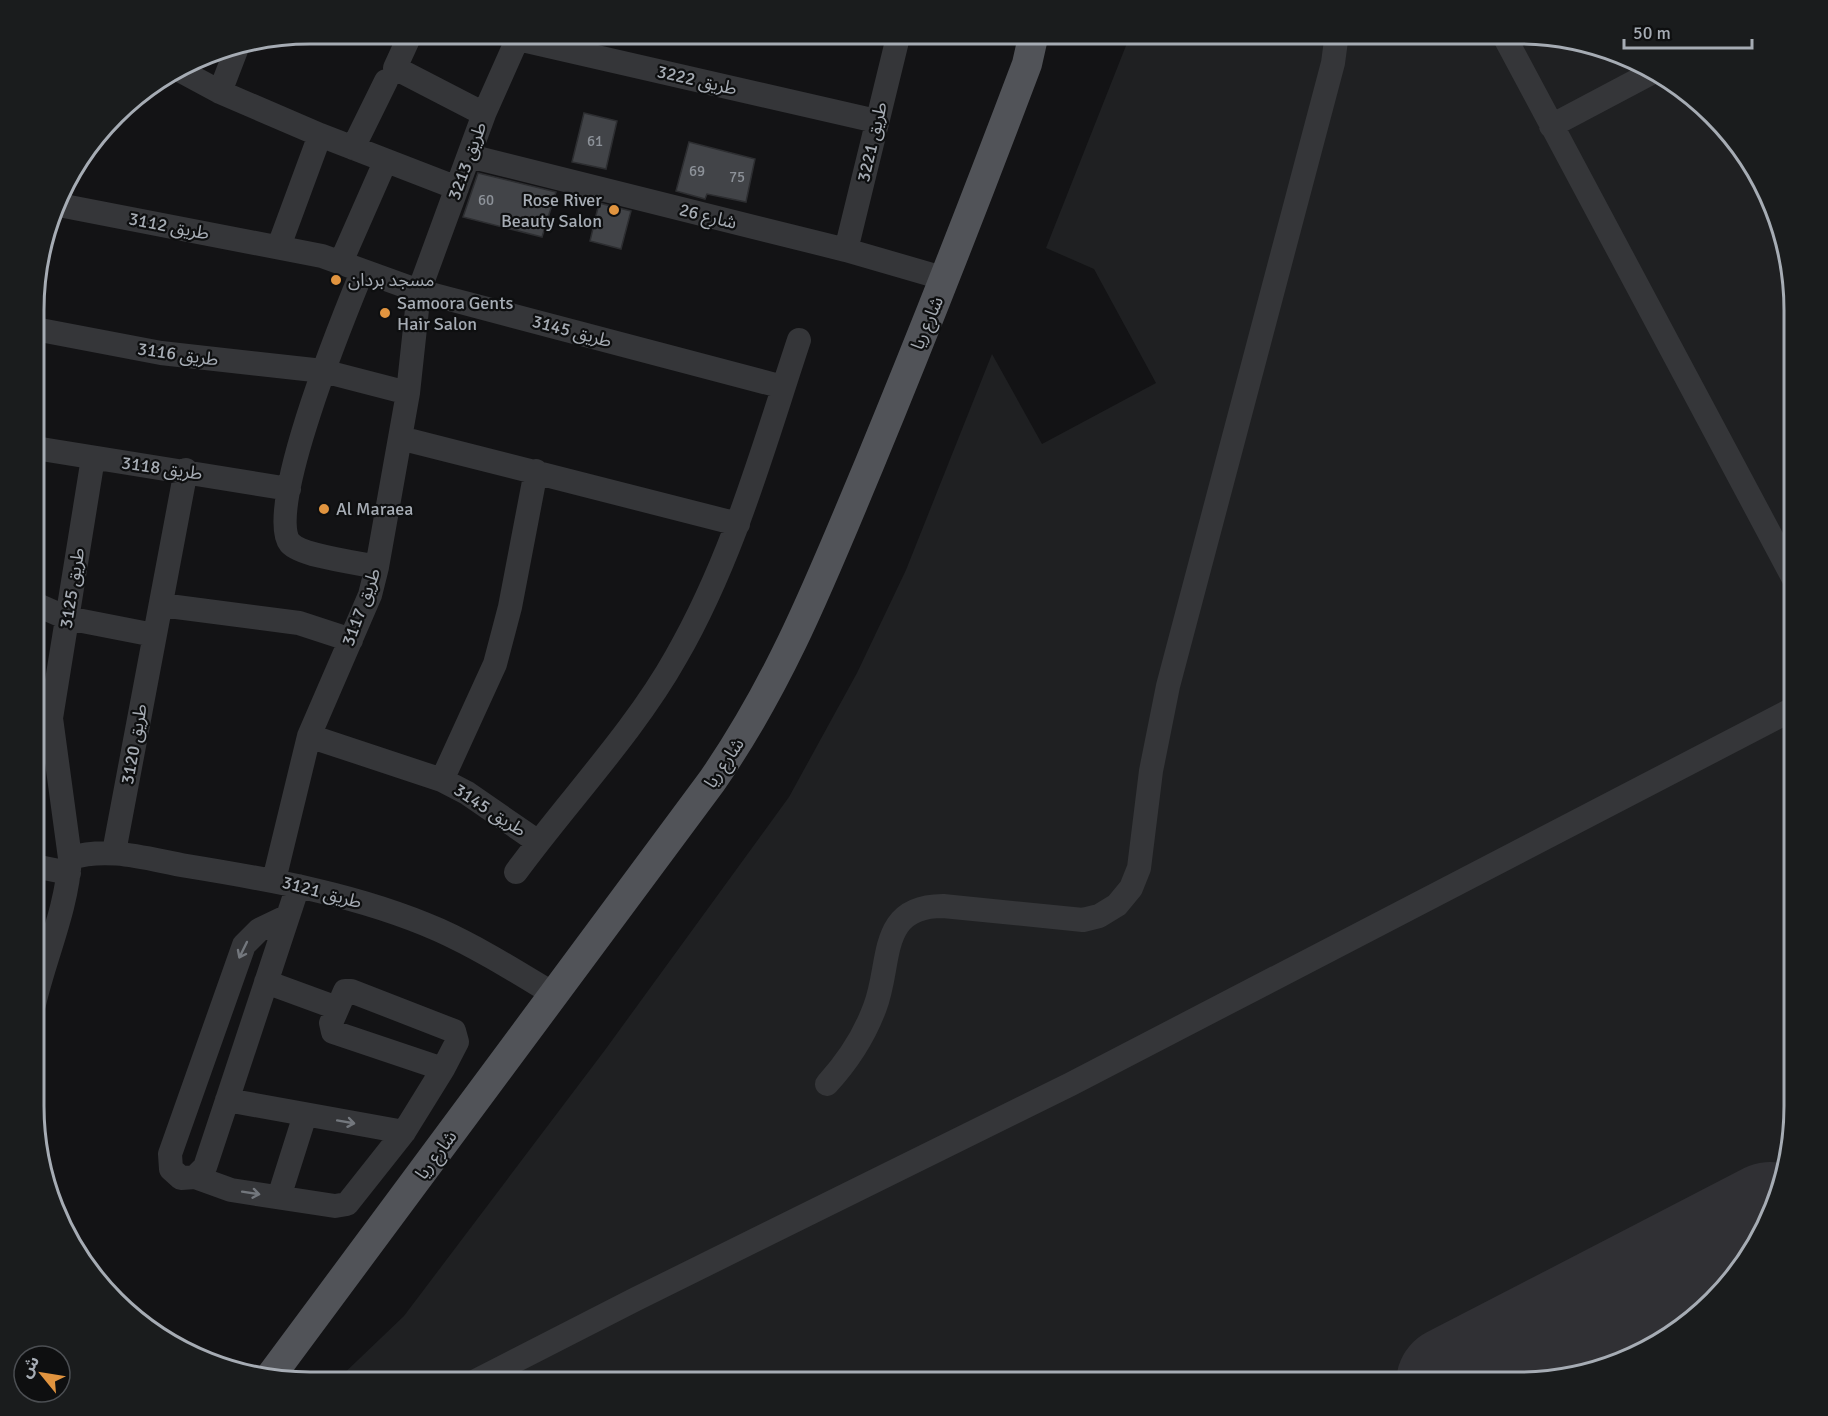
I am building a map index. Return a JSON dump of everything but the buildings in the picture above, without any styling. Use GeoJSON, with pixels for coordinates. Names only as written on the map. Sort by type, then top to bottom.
{"type":"FeatureCollection","features":[{"type":"Feature","properties":{"kind":"main road","name":"شارع ريا"},"geometry":{"type":"LineString","coordinates":[[275,1370],[719,771],[768,694],[812,602],[946,279],[1027,64],[1032,44]]}},
{"type":"Feature","properties":{"kind":"main road","name":"شارع ريا"},"geometry":{"type":"LineString","coordinates":[[1027,64],[1039,44]]}},
{"type":"Feature","properties":{"kind":"street"},"geometry":{"type":"LineString","coordinates":[[406,44],[395,68],[484,114]]}},
{"type":"Feature","properties":{"kind":"street","name":"طريق 3213"},"geometry":{"type":"LineString","coordinates":[[419,291],[484,114],[515,44]]}},
{"type":"Feature","properties":{"kind":"street","name":"طريق 3222"},"geometry":{"type":"LineString","coordinates":[[553,44],[876,121]]}},
{"type":"Feature","properties":{"kind":"street","name":"طريق 3221"},"geometry":{"type":"LineString","coordinates":[[846,250],[896,44]]}},
{"type":"Feature","properties":{"kind":"street"},"geometry":{"type":"LineString","coordinates":[[827,1084],[843,1067],[867,1027],[883,983],[891,935],[907,915],[930,906],[943,906],[1083,920],[1108,912],[1131,888],[1139,868],[1151,771],[1168,686],[1333,63],[1336,44]]}},
{"type":"Feature","properties":{"kind":"street"},"geometry":{"type":"LineString","coordinates":[[1508,44],[1784,560]]}},
{"type":"Feature","properties":{"kind":"street"},"geometry":{"type":"LineString","coordinates":[[220,92],[234,55]]}},
{"type":"Feature","properties":{"kind":"street"},"geometry":{"type":"LineString","coordinates":[[186,74],[220,92],[320,135],[457,188]]}},
{"type":"Feature","properties":{"kind":"street"},"geometry":{"type":"LineString","coordinates":[[1551,126],[1646,76]]}},
{"type":"Feature","properties":{"kind":"street"},"geometry":{"type":"LineString","coordinates":[[353,148],[386,81]]}},
{"type":"Feature","properties":{"kind":"street"},"geometry":{"type":"LineString","coordinates":[[279,246],[320,135]]}},
{"type":"Feature","properties":{"kind":"street","name":"شارع 26"},"geometry":{"type":"LineString","coordinates":[[469,156],[846,250],[946,279]]}},
{"type":"Feature","properties":{"kind":"street"},"geometry":{"type":"LineString","coordinates":[[377,567],[298,549],[290,544],[285,535],[284,526],[290,489],[322,371],[385,162]]}},
{"type":"Feature","properties":{"kind":"street","name":"طريق 3112"},"geometry":{"type":"LineString","coordinates":[[65,206],[279,246],[352,267]]}},
{"type":"Feature","properties":{"kind":"street","name":"طريق 3145"},"geometry":{"type":"LineString","coordinates":[[352,267],[419,291],[783,387]]}},
{"type":"Feature","properties":{"kind":"street","name":"طريق 3117"},"geometry":{"type":"LineString","coordinates":[[274,880],[309,736],[370,595],[377,567],[408,393],[419,291]]}},
{"type":"Feature","properties":{"kind":"street","name":"طريق 3116"},"geometry":{"type":"LineString","coordinates":[[44,331],[161,353],[322,371],[408,393]]}},
{"type":"Feature","properties":{"kind":"street","name":"طريق 3145"},"geometry":{"type":"LineString","coordinates":[[516,872],[652,695],[676,659],[696,621],[738,524],[799,340]]}},
{"type":"Feature","properties":{"kind":"street"},"geometry":{"type":"LineString","coordinates":[[400,438],[738,524]]}},
{"type":"Feature","properties":{"kind":"street","name":"طريق 3118"},"geometry":{"type":"LineString","coordinates":[[44,450],[186,470],[290,489]]}},
{"type":"Feature","properties":{"kind":"street","name":"طريق 3125"},"geometry":{"type":"LineString","coordinates":[[44,714],[67,618],[93,458]]}},
{"type":"Feature","properties":{"kind":"street","name":"طريق 3120"},"geometry":{"type":"LineString","coordinates":[[114,852],[186,470]]}},
{"type":"Feature","properties":{"kind":"street","name":"طريق 3145"},"geometry":{"type":"LineString","coordinates":[[442,780],[495,664],[510,607],[536,471]]}},
{"type":"Feature","properties":{"kind":"street"},"geometry":{"type":"LineString","coordinates":[[161,605],[299,623],[351,640]]}},
{"type":"Feature","properties":{"kind":"street"},"geometry":{"type":"LineString","coordinates":[[44,608],[67,618],[154,635]]}},
{"type":"Feature","properties":{"kind":"street"},"geometry":{"type":"LineString","coordinates":[[494,1372],[1071,1084],[1784,714]]}},
{"type":"Feature","properties":{"kind":"street","name":"طريق 3125"},"geometry":{"type":"LineString","coordinates":[[44,723],[70,866],[44,937]]}},
{"type":"Feature","properties":{"kind":"street","name":"طريق 3145"},"geometry":{"type":"LineString","coordinates":[[309,736],[442,780],[467,793],[538,842]]}},
{"type":"Feature","properties":{"kind":"street","name":"طريق 3121"},"geometry":{"type":"LineString","coordinates":[[70,866],[84,854],[114,852],[298,886],[386,910],[440,930],[555,994]]}},
{"type":"Feature","properties":{"kind":"street"},"geometry":{"type":"LineString","coordinates":[[44,866],[70,866]]}},
{"type":"Feature","properties":{"kind":"street"},"geometry":{"type":"LineString","coordinates":[[195,1177],[205,1167],[298,886]]}},
{"type":"Feature","properties":{"kind":"street"},"geometry":{"type":"LineString","coordinates":[[288,916],[259,930],[244,945],[170,1154],[171,1168],[175,1174],[182,1178],[195,1177],[231,1190],[335,1206],[347,1204],[404,1132],[444,1069],[457,1042],[450,1028],[351,991],[343,993],[331,1023],[333,1032],[444,1069]]}},
{"type":"Feature","properties":{"kind":"street"},"geometry":{"type":"LineString","coordinates":[[266,982],[337,1008]]}},
{"type":"Feature","properties":{"kind":"street"},"geometry":{"type":"LineString","coordinates":[[227,1100],[404,1132]]}},
{"type":"Feature","properties":{"kind":"street"},"geometry":{"type":"LineString","coordinates":[[279,1197],[305,1115]]}},
{"type":"Feature","properties":{"kind":"street"},"geometry":{"type":"LineString","coordinates":[[170,1154],[212,1144]]}},
{"type":"Feature","properties":{"kind":"shaded area"},"geometry":{"type":"Polygon","coordinates":[[[1127,44],[1536,44],[1571,49],[1604,58],[1652,79],[1694,109],[1730,147],[1749,176],[1770,224],[1779,257],[1784,292],[1784,1124],[1779,1159],[1770,1192],[1749,1240],[1730,1269],[1707,1295],[1681,1318],[1652,1337],[1604,1358],[1571,1367],[1536,1372],[345,1372],[404,1316],[605,1050],[789,797],[857,673],[906,570],[992,354],[1042,444],[1156,383],[1094,269],[1046,248],[1127,44]]]}},
{"type":"Feature","properties":{"kind":"runway"},"geometry":{"type":"LineString","coordinates":[[1474,1372],[1756,1226]]}},
{"type":"Feature","properties":{"kind":"place","name":"Rose River Beauty Salon"},"geometry":{"type":"Point","coordinates":[614,210]}},
{"type":"Feature","properties":{"kind":"place","name":"مسجد بردان"},"geometry":{"type":"Point","coordinates":[336,280]}},
{"type":"Feature","properties":{"kind":"place","name":"Samoora Gents Hair Salon"},"geometry":{"type":"Point","coordinates":[385,313]}},
{"type":"Feature","properties":{"kind":"place","name":"Al Maraea"},"geometry":{"type":"Point","coordinates":[324,509]}}]}
